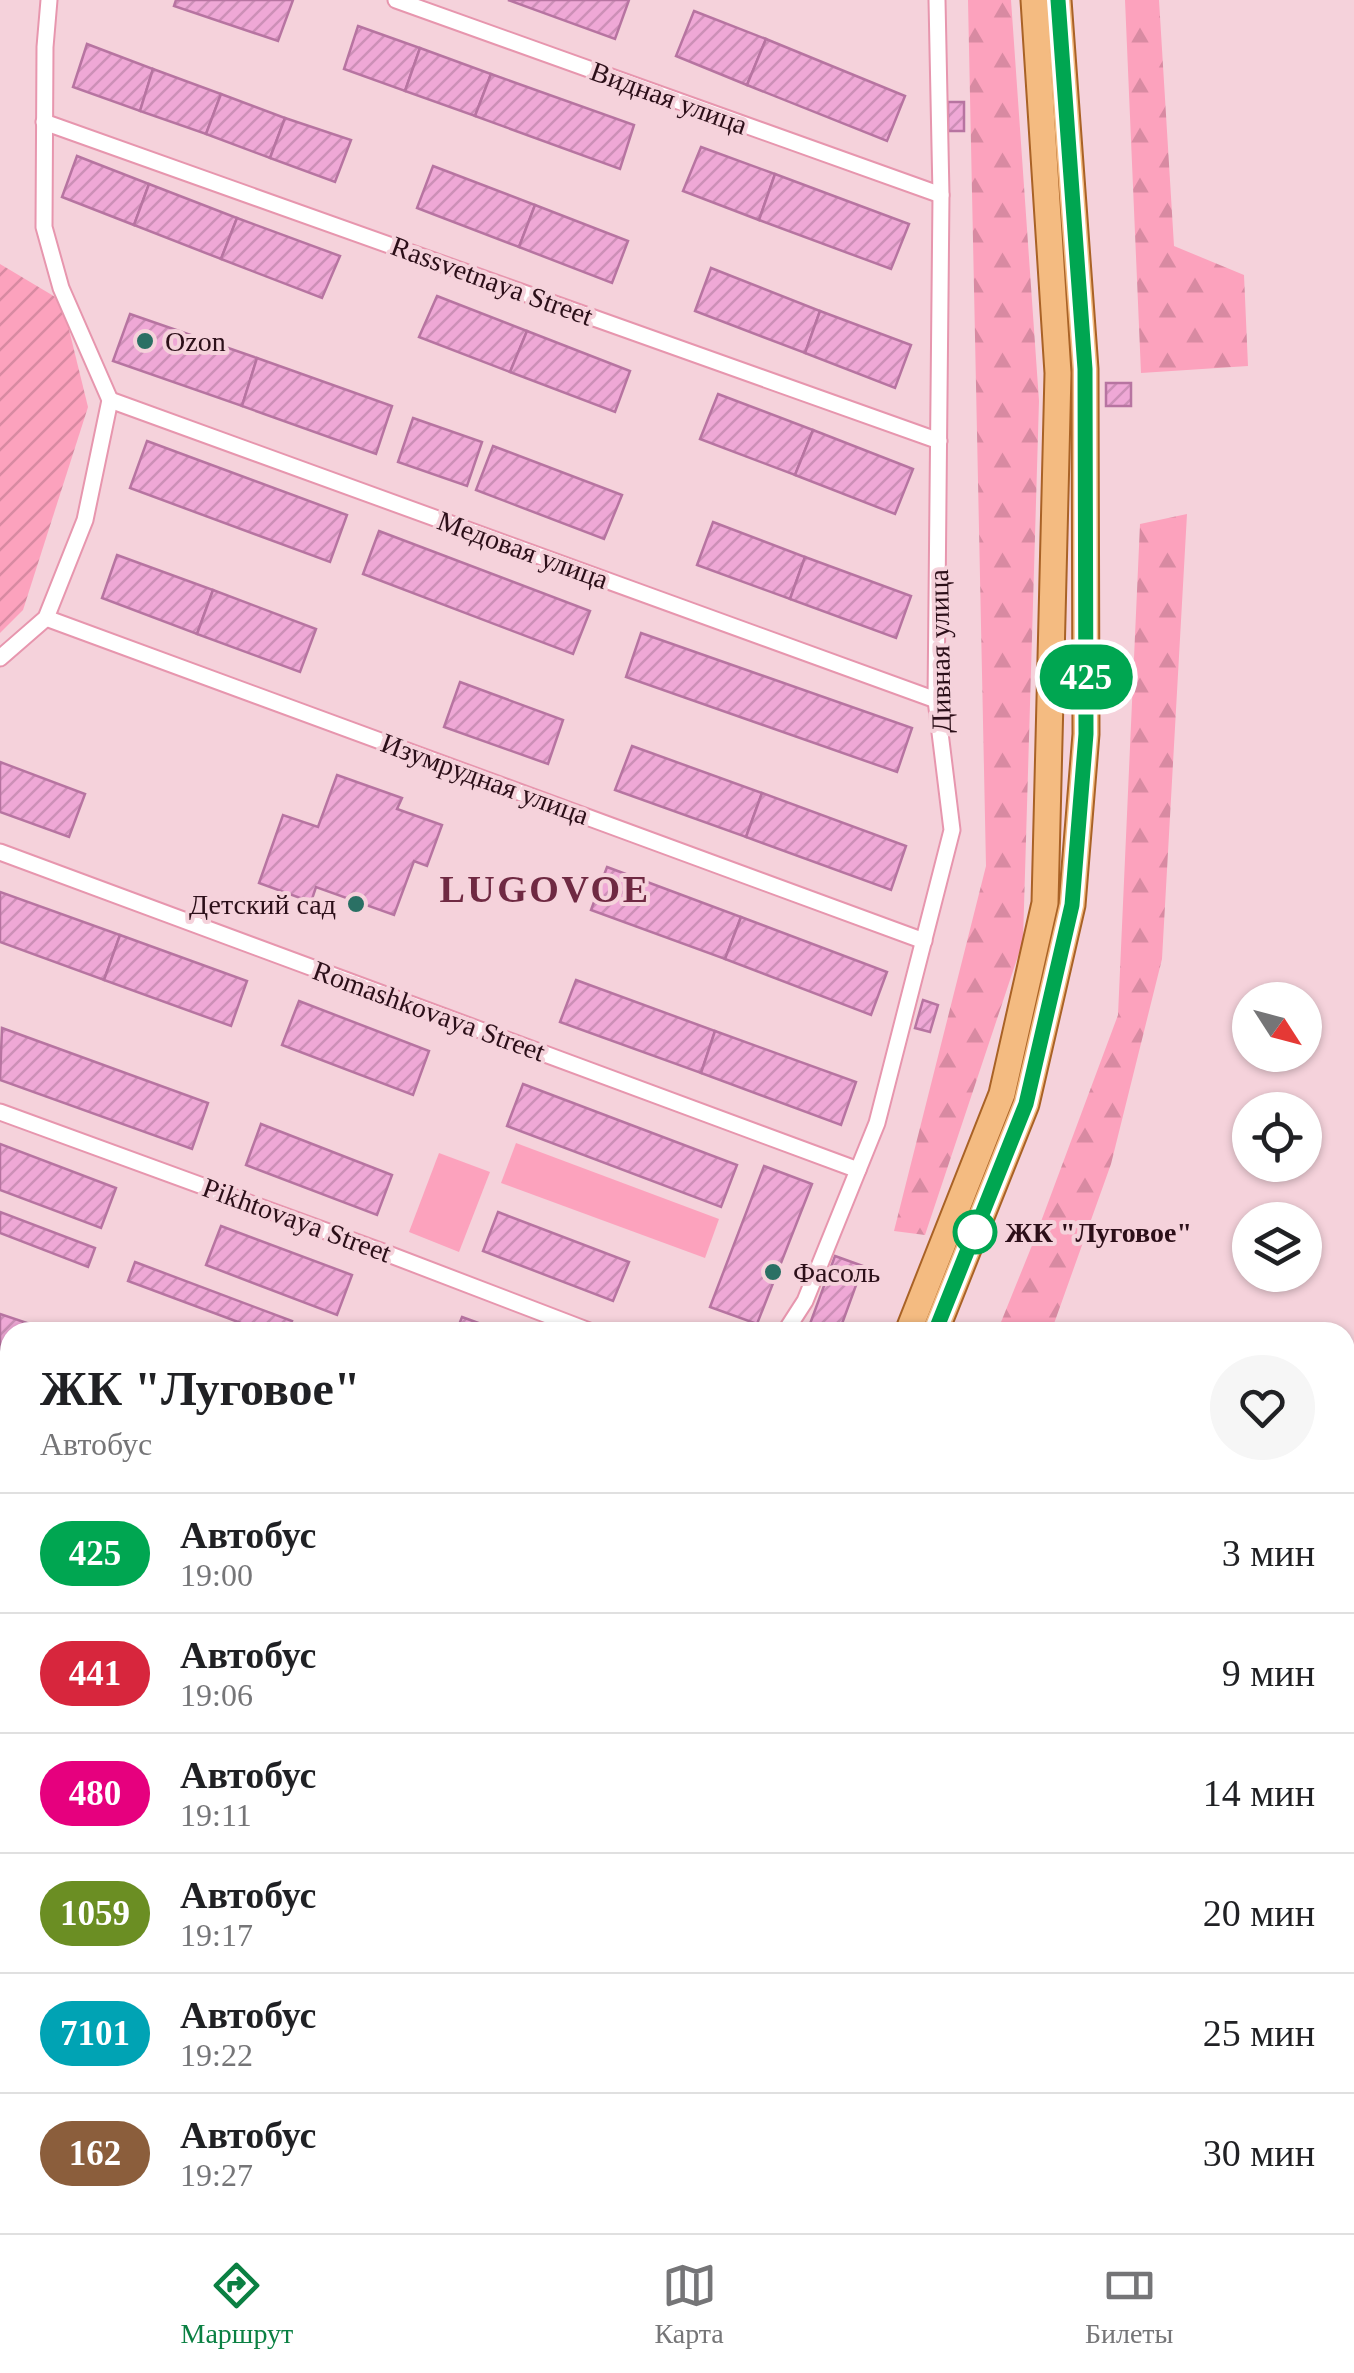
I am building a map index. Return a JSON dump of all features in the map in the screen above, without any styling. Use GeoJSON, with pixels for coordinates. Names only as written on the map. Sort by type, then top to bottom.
{"type":"FeatureCollection","features":[{"type":"Feature","properties":{"kind":"main road"},"geometry":{"type":"LineString","coordinates":[[912,1322],[1002,1094],[1046,903],[1058,374],[1034,0]]}},
{"type":"Feature","properties":{"kind":"main road"},"geometry":{"type":"LineString","coordinates":[[939,1322],[1026,1104],[1072,905],[1086,734],[1085,369],[1058,0]]}},
{"type":"Feature","properties":{"kind":"street"},"geometry":{"type":"LineString","coordinates":[[0,658],[46,618],[85,520],[110,400],[62,288],[44,227],[48,0]]}},
{"type":"Feature","properties":{"kind":"street","name":"Видная улица"},"geometry":{"type":"LineString","coordinates":[[396,0],[941,195]]}},
{"type":"Feature","properties":{"kind":"street","name":"Дивная улица"},"geometry":{"type":"LineString","coordinates":[[791,1322],[805,1301],[877,1123],[952,830],[936,700],[941,195],[936,0]]}},
{"type":"Feature","properties":{"kind":"street","name":"Rassvetnaya Street"},"geometry":{"type":"LineString","coordinates":[[44,122],[939,441]]}},
{"type":"Feature","properties":{"kind":"street","name":"Медовая улица"},"geometry":{"type":"LineString","coordinates":[[110,400],[936,700]]}},
{"type":"Feature","properties":{"kind":"street","name":"Изумрудная улица"},"geometry":{"type":"LineString","coordinates":[[46,618],[924,940]]}},
{"type":"Feature","properties":{"kind":"street","name":"Romashkovaya Street"},"geometry":{"type":"LineString","coordinates":[[0,852],[858,1170]]}},
{"type":"Feature","properties":{"kind":"street","name":"Pikhtovaya Street"},"geometry":{"type":"LineString","coordinates":[[0,1112],[566,1322]]}},
{"type":"Feature","properties":{"kind":"green space"},"geometry":{"type":"Polygon","coordinates":[[[968,0],[1011,0],[1039,401],[1023,941],[925,1235],[894,1231],[986,866],[968,0]]]}},
{"type":"Feature","properties":{"kind":"green space"},"geometry":{"type":"Polygon","coordinates":[[[1125,0],[1159,0],[1174,246],[1244,275],[1248,366],[1141,373],[1125,0]]]}},
{"type":"Feature","properties":{"kind":"green space"},"geometry":{"type":"Polygon","coordinates":[[[0,264],[62,301],[88,407],[23,610],[0,633],[0,264]]]}},
{"type":"Feature","properties":{"kind":"green space"},"geometry":{"type":"Polygon","coordinates":[[[1187,514],[1162,959],[1111,1164],[1055,1322],[1001,1322],[1118,1015],[1140,524],[1187,514]]]}},
{"type":"Feature","properties":{"kind":"green space"},"geometry":{"type":"Polygon","coordinates":[[[516,1143],[719,1219],[705,1258],[501,1183],[516,1143]]]}},
{"type":"Feature","properties":{"kind":"green space"},"geometry":{"type":"Polygon","coordinates":[[[439,1153],[490,1172],[459,1252],[409,1232],[439,1153]]]}},
{"type":"Feature","properties":{"kind":"building"},"geometry":{"type":"Polygon","coordinates":[[[176,0],[293,0],[278,41],[174,6],[176,0]]]}},
{"type":"Feature","properties":{"kind":"building"},"geometry":{"type":"Polygon","coordinates":[[[508,0],[629,0],[615,39],[508,0]]]}},
{"type":"Feature","properties":{"kind":"building"},"geometry":{"type":"Polygon","coordinates":[[[694,11],[766,39],[747,85],[676,56],[694,11]]]}},
{"type":"Feature","properties":{"kind":"building"},"geometry":{"type":"Polygon","coordinates":[[[358,26],[420,48],[405,91],[344,69],[358,26]]]}},
{"type":"Feature","properties":{"kind":"building"},"geometry":{"type":"Polygon","coordinates":[[[766,39],[905,96],[887,141],[747,85],[766,39]]]}},
{"type":"Feature","properties":{"kind":"building"},"geometry":{"type":"Polygon","coordinates":[[[87,44],[153,69],[140,111],[73,87],[87,44]]]}},
{"type":"Feature","properties":{"kind":"building"},"geometry":{"type":"Polygon","coordinates":[[[420,48],[491,74],[475,116],[405,91],[420,48]]]}},
{"type":"Feature","properties":{"kind":"building"},"geometry":{"type":"Polygon","coordinates":[[[153,69],[221,94],[206,134],[140,111],[153,69]]]}},
{"type":"Feature","properties":{"kind":"building"},"geometry":{"type":"Polygon","coordinates":[[[491,74],[634,125],[620,169],[475,116],[491,74]]]}},
{"type":"Feature","properties":{"kind":"building"},"geometry":{"type":"Polygon","coordinates":[[[221,94],[285,118],[270,158],[206,134],[221,94]]]}},
{"type":"Feature","properties":{"kind":"building"},"geometry":{"type":"Polygon","coordinates":[[[948,102],[964,102],[964,131],[948,131],[948,102]]]}},
{"type":"Feature","properties":{"kind":"building"},"geometry":{"type":"Polygon","coordinates":[[[285,118],[351,140],[335,182],[270,158],[285,118]]]}},
{"type":"Feature","properties":{"kind":"building"},"geometry":{"type":"Polygon","coordinates":[[[701,147],[775,174],[759,220],[683,191],[701,147]]]}},
{"type":"Feature","properties":{"kind":"building"},"geometry":{"type":"Polygon","coordinates":[[[77,156],[149,184],[134,225],[62,197],[77,156]]]}},
{"type":"Feature","properties":{"kind":"building"},"geometry":{"type":"Polygon","coordinates":[[[433,166],[535,205],[519,247],[417,208],[433,166]]]}},
{"type":"Feature","properties":{"kind":"building"},"geometry":{"type":"Polygon","coordinates":[[[775,174],[909,224],[891,269],[759,220],[775,174]]]}},
{"type":"Feature","properties":{"kind":"building"},"geometry":{"type":"Polygon","coordinates":[[[149,184],[237,218],[221,259],[134,225],[149,184]]]}},
{"type":"Feature","properties":{"kind":"building"},"geometry":{"type":"Polygon","coordinates":[[[535,205],[628,241],[612,283],[519,247],[535,205]]]}},
{"type":"Feature","properties":{"kind":"building"},"geometry":{"type":"Polygon","coordinates":[[[237,218],[340,256],[322,298],[221,259],[237,218]]]}},
{"type":"Feature","properties":{"kind":"building"},"geometry":{"type":"Polygon","coordinates":[[[711,268],[820,311],[805,353],[695,311],[711,268]]]}},
{"type":"Feature","properties":{"kind":"building"},"geometry":{"type":"Polygon","coordinates":[[[437,296],[527,331],[510,372],[419,337],[437,296]]]}},
{"type":"Feature","properties":{"kind":"building"},"geometry":{"type":"Polygon","coordinates":[[[820,311],[911,345],[895,388],[805,353],[820,311]]]}},
{"type":"Feature","properties":{"kind":"building"},"geometry":{"type":"Polygon","coordinates":[[[130,314],[257,358],[242,406],[113,361],[130,314]]]}},
{"type":"Feature","properties":{"kind":"building"},"geometry":{"type":"Polygon","coordinates":[[[527,331],[630,371],[615,412],[510,372],[527,331]]]}},
{"type":"Feature","properties":{"kind":"building"},"geometry":{"type":"Polygon","coordinates":[[[257,358],[392,406],[376,454],[242,406],[257,358]]]}},
{"type":"Feature","properties":{"kind":"building"},"geometry":{"type":"Polygon","coordinates":[[[1106,383],[1131,383],[1131,406],[1106,406],[1106,383]]]}},
{"type":"Feature","properties":{"kind":"building"},"geometry":{"type":"Polygon","coordinates":[[[718,394],[813,430],[795,475],[700,439],[718,394]]]}},
{"type":"Feature","properties":{"kind":"building"},"geometry":{"type":"Polygon","coordinates":[[[413,418],[482,442],[467,486],[398,462],[413,418]]]}},
{"type":"Feature","properties":{"kind":"building"},"geometry":{"type":"Polygon","coordinates":[[[813,430],[913,469],[895,514],[795,475],[813,430]]]}},
{"type":"Feature","properties":{"kind":"building"},"geometry":{"type":"Polygon","coordinates":[[[147,441],[347,515],[330,562],[130,488],[147,441]]]}},
{"type":"Feature","properties":{"kind":"building"},"geometry":{"type":"Polygon","coordinates":[[[493,446],[622,495],[604,539],[476,490],[493,446]]]}},
{"type":"Feature","properties":{"kind":"building"},"geometry":{"type":"Polygon","coordinates":[[[713,522],[805,557],[790,599],[697,565],[713,522]]]}},
{"type":"Feature","properties":{"kind":"building"},"geometry":{"type":"Polygon","coordinates":[[[379,531],[590,611],[573,654],[363,574],[379,531]]]}},
{"type":"Feature","properties":{"kind":"building"},"geometry":{"type":"Polygon","coordinates":[[[117,555],[213,590],[197,634],[102,598],[117,555]]]}},
{"type":"Feature","properties":{"kind":"building"},"geometry":{"type":"Polygon","coordinates":[[[805,557],[911,596],[896,638],[790,599],[805,557]]]}},
{"type":"Feature","properties":{"kind":"building"},"geometry":{"type":"Polygon","coordinates":[[[213,590],[316,629],[300,672],[197,634],[213,590]]]}},
{"type":"Feature","properties":{"kind":"building"},"geometry":{"type":"Polygon","coordinates":[[[641,633],[912,728],[897,772],[626,677],[641,633]]]}},
{"type":"Feature","properties":{"kind":"building"},"geometry":{"type":"Polygon","coordinates":[[[460,682],[563,720],[548,764],[444,727],[460,682]]]}},
{"type":"Feature","properties":{"kind":"building"},"geometry":{"type":"Polygon","coordinates":[[[632,746],[762,793],[746,837],[615,790],[632,746]]]}},
{"type":"Feature","properties":{"kind":"building"},"geometry":{"type":"Polygon","coordinates":[[[0,762],[85,794],[69,837],[0,812],[0,762]]]}},
{"type":"Feature","properties":{"kind":"building"},"geometry":{"type":"Polygon","coordinates":[[[337,775],[402,798],[397,809],[442,825],[427,866],[414,861],[394,915],[316,887],[311,902],[259,883],[283,815],[318,827],[337,775]]]}},
{"type":"Feature","properties":{"kind":"building"},"geometry":{"type":"Polygon","coordinates":[[[762,793],[906,846],[891,890],[746,837],[762,793]]]}},
{"type":"Feature","properties":{"kind":"building"},"geometry":{"type":"Polygon","coordinates":[[[607,867],[741,917],[725,959],[591,910],[607,867]]]}},
{"type":"Feature","properties":{"kind":"building"},"geometry":{"type":"Polygon","coordinates":[[[0,892],[120,935],[104,980],[0,942],[0,892]]]}},
{"type":"Feature","properties":{"kind":"building"},"geometry":{"type":"Polygon","coordinates":[[[741,917],[887,972],[871,1015],[725,959],[741,917]]]}},
{"type":"Feature","properties":{"kind":"building"},"geometry":{"type":"Polygon","coordinates":[[[120,935],[247,981],[231,1026],[104,980],[120,935]]]}},
{"type":"Feature","properties":{"kind":"building"},"geometry":{"type":"Polygon","coordinates":[[[576,980],[715,1031],[701,1073],[560,1022],[576,980]]]}},
{"type":"Feature","properties":{"kind":"building"},"geometry":{"type":"Polygon","coordinates":[[[923,1000],[938,1005],[930,1032],[915,1028],[923,1000]]]}},
{"type":"Feature","properties":{"kind":"building"},"geometry":{"type":"Polygon","coordinates":[[[299,1001],[429,1051],[413,1095],[282,1045],[299,1001]]]}},
{"type":"Feature","properties":{"kind":"building"},"geometry":{"type":"Polygon","coordinates":[[[2,1028],[208,1103],[192,1149],[0,1080],[2,1028]]]}},
{"type":"Feature","properties":{"kind":"building"},"geometry":{"type":"Polygon","coordinates":[[[715,1031],[856,1082],[841,1125],[701,1073],[715,1031]]]}},
{"type":"Feature","properties":{"kind":"building"},"geometry":{"type":"Polygon","coordinates":[[[523,1084],[737,1165],[721,1207],[507,1126],[523,1084]]]}},
{"type":"Feature","properties":{"kind":"building"},"geometry":{"type":"Polygon","coordinates":[[[261,1124],[392,1175],[377,1215],[246,1165],[261,1124]]]}},
{"type":"Feature","properties":{"kind":"building"},"geometry":{"type":"Polygon","coordinates":[[[0,1144],[116,1188],[101,1228],[0,1190],[0,1144]]]}},
{"type":"Feature","properties":{"kind":"building"},"geometry":{"type":"Polygon","coordinates":[[[764,1166],[812,1184],[758,1322],[710,1307],[764,1166]]]}},
{"type":"Feature","properties":{"kind":"building"},"geometry":{"type":"Polygon","coordinates":[[[0,1212],[95,1248],[88,1267],[0,1233],[0,1212]]]}},
{"type":"Feature","properties":{"kind":"building"},"geometry":{"type":"Polygon","coordinates":[[[498,1212],[629,1262],[613,1301],[483,1251],[498,1212]]]}},
{"type":"Feature","properties":{"kind":"building"},"geometry":{"type":"Polygon","coordinates":[[[221,1226],[352,1275],[337,1315],[206,1265],[221,1226]]]}},
{"type":"Feature","properties":{"kind":"building"},"geometry":{"type":"Polygon","coordinates":[[[835,1256],[863,1266],[843,1322],[811,1322],[835,1256]]]}},
{"type":"Feature","properties":{"kind":"building"},"geometry":{"type":"Polygon","coordinates":[[[135,1262],[292,1321],[238,1322],[128,1281],[135,1262]]]}},
{"type":"Feature","properties":{"kind":"building"},"geometry":{"type":"Polygon","coordinates":[[[0,1314],[24,1322],[0,1322],[0,1314]]]}},
{"type":"Feature","properties":{"kind":"bus line","name":"425"},"geometry":{"type":"LineString","coordinates":[[939,1322],[1026,1104],[1072,905],[1086,734],[1085,369],[1058,0]]}},
{"type":"Feature","properties":{"kind":"place","name":"Ozon"},"geometry":{"type":"Point","coordinates":[145,341]}},
{"type":"Feature","properties":{"kind":"place","name":"Детский сад"},"geometry":{"type":"Point","coordinates":[356,904]}},
{"type":"Feature","properties":{"kind":"place","name":"ЖК \"Луговое\""},"geometry":{"type":"Point","coordinates":[975,1232]}},
{"type":"Feature","properties":{"kind":"place","name":"Фасоль"},"geometry":{"type":"Point","coordinates":[773,1272]}},
{"type":"Feature","properties":{"kind":"district","name":"LUGOVOE"},"geometry":{"type":"Point","coordinates":[545,889]}}]}
